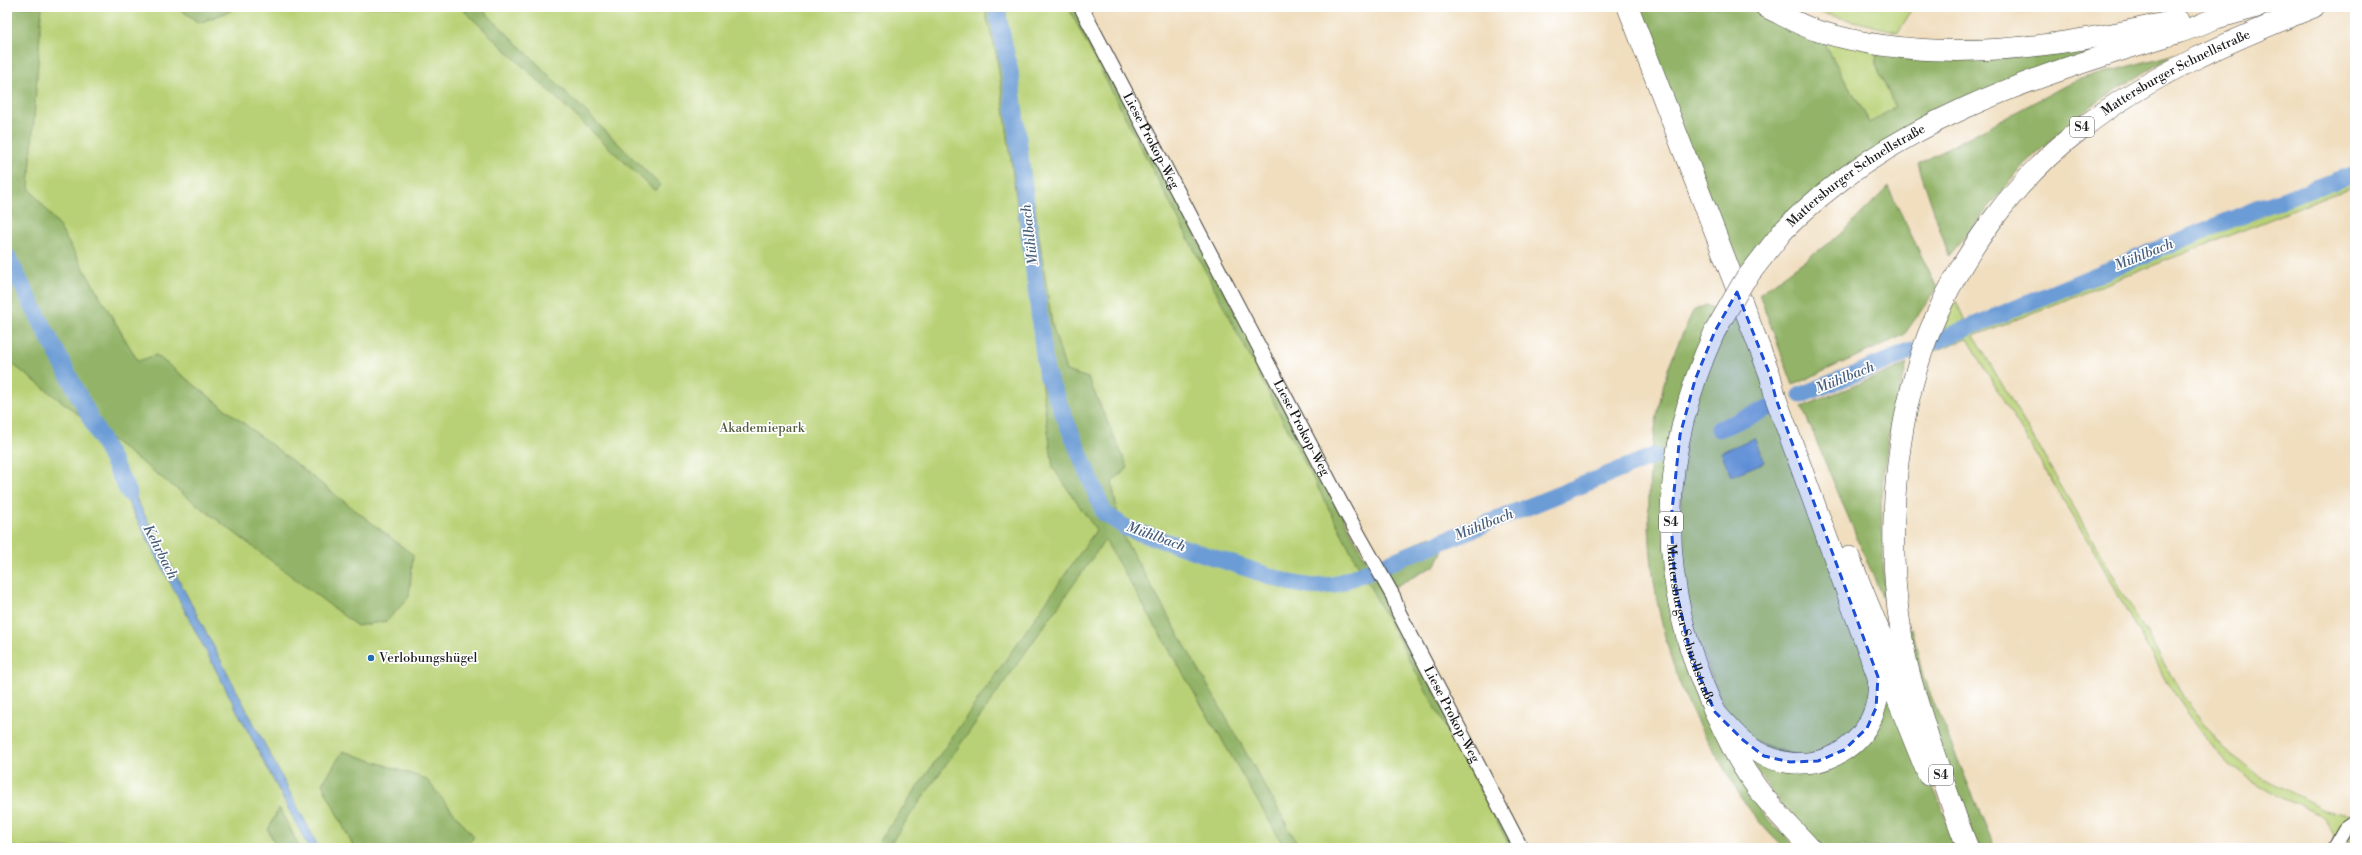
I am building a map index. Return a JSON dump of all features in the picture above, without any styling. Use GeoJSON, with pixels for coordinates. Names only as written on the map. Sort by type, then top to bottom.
{"type":"FeatureCollection","features":[{"type":"Feature","properties":{"kind":"highway"},"geometry":{"type":"LineString","coordinates":[[1628,7],[1770,375],[1776,399],[1875,667],[1879,687],[1876,708],[1867,728],[1852,745],[1826,759],[1804,763],[1773,759],[1757,752],[1715,712]]}},
{"type":"Feature","properties":{"kind":"highway"},"geometry":{"type":"LineString","coordinates":[[1766,7],[1817,31],[1877,45],[1938,51],[2002,49],[2079,39],[2157,25],[2231,7]]}},
{"type":"Feature","properties":{"kind":"highway","name":"Mattersburger Schnellstraße"},"geometry":{"type":"LineString","coordinates":[[1810,848],[1753,783],[1735,755],[1697,673],[1681,619],[1675,585],[1670,520],[1674,466],[1685,414],[1695,380],[1715,331],[1744,281],[1783,231],[1821,195],[1856,167],[1897,142],[1951,114],[2065,68],[2195,28],[2216,18],[2257,7]]}},
{"type":"Feature","properties":{"kind":"highway"},"geometry":{"type":"LineString","coordinates":[[2195,28],[2218,26],[2281,7]]}},
{"type":"Feature","properties":{"kind":"highway","name":"Mattersburger Schnellstraße"},"geometry":{"type":"LineString","coordinates":[[1968,848],[1953,812],[1912,685],[1900,631],[1894,577],[1894,515],[1900,449],[1914,384],[1926,345],[1957,278],[1988,228],[2029,177],[2078,131],[2127,96],[2184,63],[2314,7]]}},
{"type":"Feature","properties":{"kind":"highway"},"geometry":{"type":"LineString","coordinates":[[1770,375],[1784,395],[1953,812]]}},
{"type":"Feature","properties":{"kind":"highway"},"geometry":{"type":"LineString","coordinates":[[1800,464],[1958,848]]}},
{"type":"Feature","properties":{"kind":"street","name":"Liese Prokop-Weg"},"geometry":{"type":"LineString","coordinates":[[1081,7],[1381,575],[1521,848]]}},
{"type":"Feature","properties":{"kind":"street"},"geometry":{"type":"LineString","coordinates":[[2334,848],[2345,829],[2355,822]]}},
{"type":"Feature","properties":{"kind":"highlighted area"},"geometry":{"type":"Polygon","coordinates":[[[1737,292],[1770,375],[1776,399],[1878,677],[1876,708],[1867,728],[1844,750],[1818,761],[1790,762],[1764,756],[1743,740],[1715,712],[1691,657],[1675,585],[1671,520],[1680,435],[1695,380],[1715,331],[1737,292]]]}},
{"type":"Feature","properties":{"kind":"green space","name":"Akademiepark"},"geometry":{"type":"Polygon","coordinates":[[[7,7],[1076,7],[1517,848],[7,848],[7,7]]]}},
{"type":"Feature","properties":{"kind":"green space"},"geometry":{"type":"Polygon","coordinates":[[[7,7],[42,7],[29,188],[57,223],[138,361],[156,355],[413,555],[409,597],[387,621],[357,626],[7,360],[7,7]]]}},
{"type":"Feature","properties":{"kind":"green space"},"geometry":{"type":"Polygon","coordinates":[[[177,7],[232,7],[233,10],[199,23],[177,7]]]}},
{"type":"Feature","properties":{"kind":"green space"},"geometry":{"type":"Polygon","coordinates":[[[460,7],[480,7],[660,185],[655,191],[460,7]]]}},
{"type":"Feature","properties":{"kind":"green space"},"geometry":{"type":"Polygon","coordinates":[[[984,7],[1005,7],[1052,324],[1066,371],[1088,378],[1128,468],[1112,482],[1121,533],[1300,848],[1285,848],[1105,540],[887,848],[875,848],[1096,530],[1053,468],[997,57],[984,7]]]}},
{"type":"Feature","properties":{"kind":"green space"},"geometry":{"type":"Polygon","coordinates":[[[1068,7],[1076,7],[1517,848],[1511,848],[1356,561],[1068,7]]]}},
{"type":"Feature","properties":{"kind":"green space"},"geometry":{"type":"Polygon","coordinates":[[[1628,7],[1766,7],[1817,31],[1870,123],[1895,107],[1876,64],[1877,45],[2079,39],[2124,49],[1897,142],[1733,282],[1628,7]]]}},
{"type":"Feature","properties":{"kind":"green space"},"geometry":{"type":"Polygon","coordinates":[[[1823,7],[1914,7],[1898,32],[1821,13],[1823,7]]]}},
{"type":"Feature","properties":{"kind":"green space"},"geometry":{"type":"Polygon","coordinates":[[[1817,31],[1877,45],[1876,64],[1895,107],[1870,123],[1817,31]]]}},
{"type":"Feature","properties":{"kind":"green space"},"geometry":{"type":"Polygon","coordinates":[[[2175,54],[2095,103],[2024,164],[1949,256],[1918,164],[2076,80],[2175,54]]]}},
{"type":"Feature","properties":{"kind":"green space"},"geometry":{"type":"Polygon","coordinates":[[[2355,167],[2355,186],[1974,336],[2184,698],[2223,748],[2257,774],[2327,811],[2355,816],[2355,848],[2332,848],[2334,835],[2323,816],[2281,798],[2249,780],[2229,764],[2205,738],[2167,683],[2095,553],[1967,339],[1934,351],[1956,301],[1965,321],[2355,167]]]}},
{"type":"Feature","properties":{"kind":"green space"},"geometry":{"type":"Polygon","coordinates":[[[1888,187],[1937,288],[1904,335],[1793,385],[1759,294],[1842,233],[1888,187]]]}},
{"type":"Feature","properties":{"kind":"green space"},"geometry":{"type":"Polygon","coordinates":[[[1741,302],[1875,667],[1871,720],[1809,763],[1734,732],[1675,585],[1687,406],[1741,302]]]}},
{"type":"Feature","properties":{"kind":"green space"},"geometry":{"type":"Polygon","coordinates":[[[1706,305],[1715,309],[1706,328],[1670,436],[1679,644],[1694,690],[1708,720],[1761,803],[1761,810],[1774,826],[1800,848],[1784,848],[1757,819],[1736,789],[1697,722],[1686,699],[1672,660],[1661,621],[1654,580],[1650,539],[1649,498],[1651,457],[1657,416],[1671,360],[1693,311],[1706,305]]]}},
{"type":"Feature","properties":{"kind":"green space"},"geometry":{"type":"Polygon","coordinates":[[[1907,364],[1888,438],[1881,496],[1885,604],[1802,407],[1907,364]]]}},
{"type":"Feature","properties":{"kind":"green space"},"geometry":{"type":"Polygon","coordinates":[[[1431,536],[1440,541],[1444,547],[1436,565],[1394,587],[1378,561],[1431,536]]]}},
{"type":"Feature","properties":{"kind":"green space"},"geometry":{"type":"Polygon","coordinates":[[[1912,628],[1923,677],[1995,848],[1979,848],[1928,721],[1906,629],[1912,628]]]}},
{"type":"Feature","properties":{"kind":"green space"},"geometry":{"type":"Polygon","coordinates":[[[1894,692],[1958,848],[1810,848],[1727,725],[1743,740],[1818,761],[1894,692]]]}},
{"type":"Feature","properties":{"kind":"green space"},"geometry":{"type":"Polygon","coordinates":[[[343,751],[426,779],[474,837],[465,848],[354,848],[322,784],[343,751]]]}},
{"type":"Feature","properties":{"kind":"green space"},"geometry":{"type":"Polygon","coordinates":[[[279,808],[300,848],[277,848],[268,830],[279,808]]]}},
{"type":"Feature","properties":{"kind":"water"},"geometry":{"type":"Polygon","coordinates":[[[1754,438],[1765,462],[1731,476],[1721,452],[1754,438]]]}},
{"type":"Feature","properties":{"kind":"water"},"geometry":{"type":"Polygon","coordinates":[[[109,466],[126,479],[319,848],[309,848],[109,466]]]}},
{"type":"Feature","properties":{"kind":"waterway","name":"Mühlbach"},"geometry":{"type":"LineString","coordinates":[[996,7],[1010,71],[1046,372],[1104,513],[1128,529],[1291,583],[1313,587],[1334,585],[1654,456]]}},
{"type":"Feature","properties":{"kind":"waterway","name":"Mühlbach"},"geometry":{"type":"LineString","coordinates":[[1936,341],[2254,210],[2355,174]]}},
{"type":"Feature","properties":{"kind":"waterway","name":"Kehrbach"},"geometry":{"type":"LineString","coordinates":[[7,256],[129,493]]}},
{"type":"Feature","properties":{"kind":"waterway","name":"Mühlbach"},"geometry":{"type":"LineString","coordinates":[[1801,395],[1912,351]]}},
{"type":"Feature","properties":{"kind":"waterway","name":"Mühlbach"},"geometry":{"type":"LineString","coordinates":[[1719,429],[1767,409]]}},
{"type":"Feature","properties":{"kind":"place","name":"Verlobungshügel"},"geometry":{"type":"Point","coordinates":[371,658]}}]}
